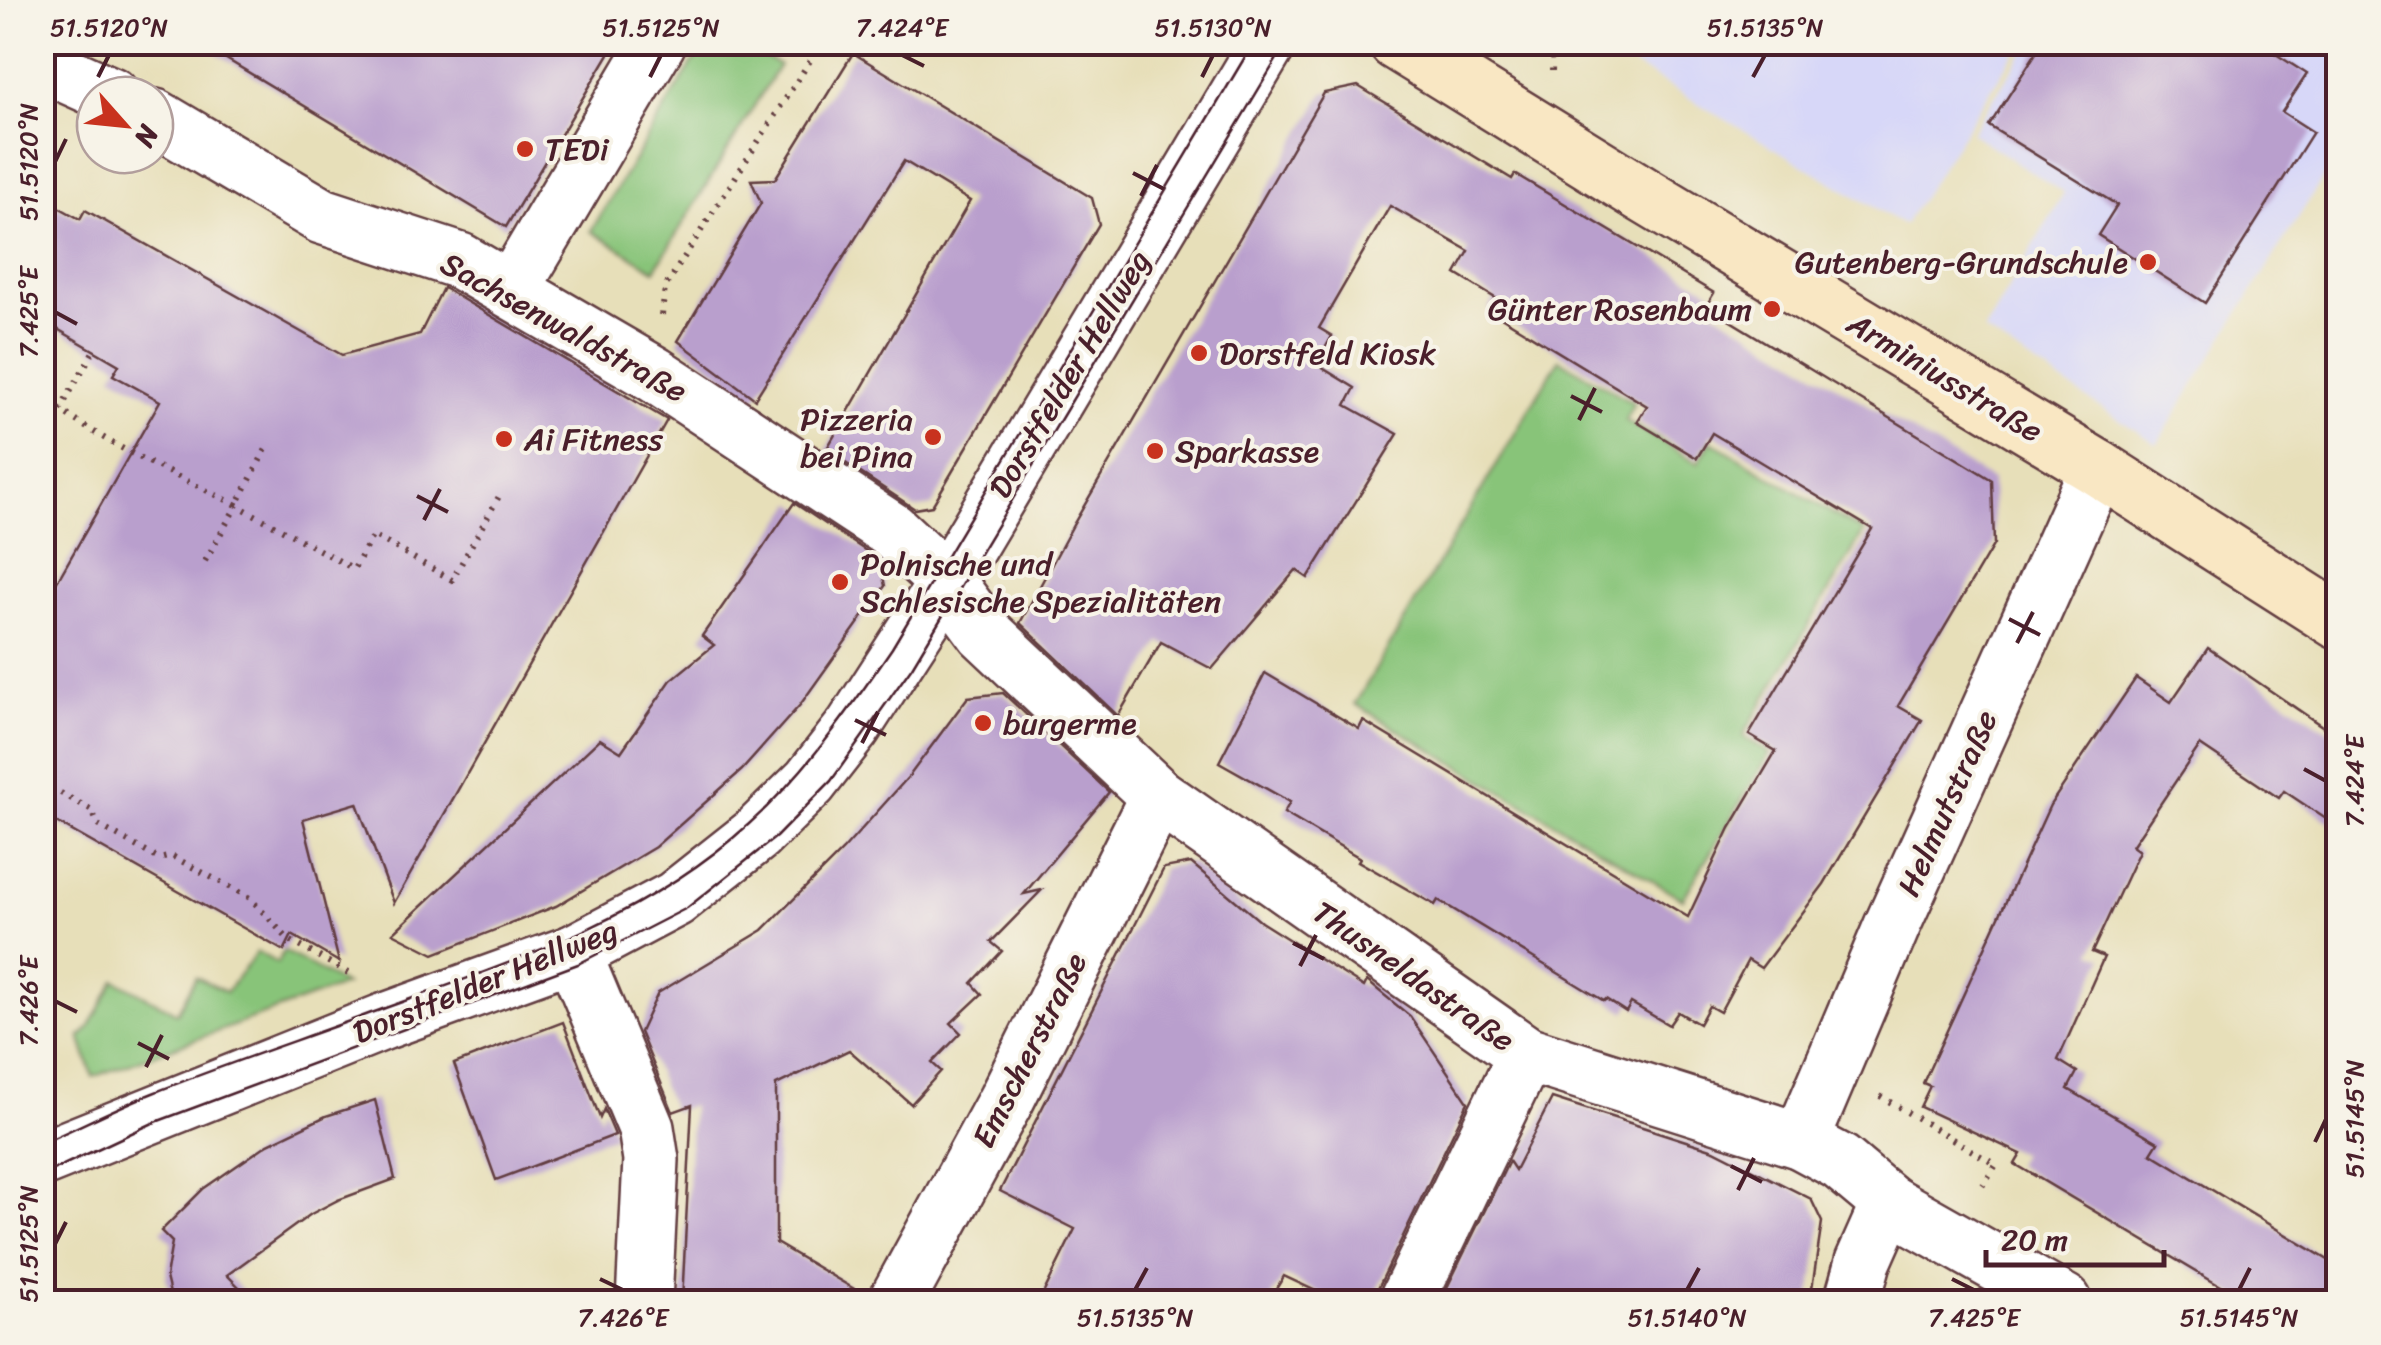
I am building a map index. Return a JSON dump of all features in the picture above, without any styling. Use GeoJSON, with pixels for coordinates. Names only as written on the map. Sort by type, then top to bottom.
{"type":"FeatureCollection","features":[{"type":"Feature","properties":{"kind":"main road","name":"Arminiusstraße"},"geometry":{"type":"LineString","coordinates":[[1396,42],[1564,148],[2098,468],[2338,621]]}},
{"type":"Feature","properties":{"kind":"street"},"geometry":{"type":"LineString","coordinates":[[511,290],[658,42]]}},
{"type":"Feature","properties":{"kind":"street","name":"Dorstfelder Hellweg"},"geometry":{"type":"LineString","coordinates":[[42,1159],[382,1022],[573,953],[674,899],[756,835],[810,782],[853,727],[946,582],[1270,42]]}},
{"type":"Feature","properties":{"kind":"street"},"geometry":{"type":"LineString","coordinates":[[42,64],[75,79]]}},
{"type":"Feature","properties":{"kind":"street","name":"Sachsenwaldstraße"},"geometry":{"type":"LineString","coordinates":[[175,129],[322,216],[460,261],[654,374],[891,530],[946,582]]}},
{"type":"Feature","properties":{"kind":"street","name":"Helmutstraße"},"geometry":{"type":"LineString","coordinates":[[1801,1141],[1892,926],[2098,468]]}},
{"type":"Feature","properties":{"kind":"street","name":"Thusneldastraße"},"geometry":{"type":"LineString","coordinates":[[946,582],[984,632],[1158,796],[1526,1054],[1801,1141],[1840,1162],[1890,1203],[2064,1302]]}},
{"type":"Feature","properties":{"kind":"street","name":"Emscherstraße"},"geometry":{"type":"LineString","coordinates":[[896,1302],[1006,1100],[1158,796]]}},
{"type":"Feature","properties":{"kind":"street"},"geometry":{"type":"LineString","coordinates":[[573,953],[646,1128],[651,1160],[644,1302]]}},
{"type":"Feature","properties":{"kind":"street"},"geometry":{"type":"LineString","coordinates":[[1406,1302],[1526,1054]]}},
{"type":"Feature","properties":{"kind":"street"},"geometry":{"type":"LineString","coordinates":[[1852,1302],[1862,1262],[1890,1203]]}},
{"type":"Feature","properties":{"kind":"path"},"geometry":{"type":"LineString","coordinates":[[654,374],[665,287],[822,42]]}},
{"type":"Feature","properties":{"kind":"path"},"geometry":{"type":"LineString","coordinates":[[60,410],[94,350]]}},
{"type":"Feature","properties":{"kind":"path"},"geometry":{"type":"LineString","coordinates":[[42,396],[71,420],[130,453],[237,504],[354,569],[372,534],[452,580],[502,492]]}},
{"type":"Feature","properties":{"kind":"path"},"geometry":{"type":"LineString","coordinates":[[205,561],[266,449]]}},
{"type":"Feature","properties":{"kind":"path"},"geometry":{"type":"LineString","coordinates":[[42,783],[92,810],[98,825],[113,834],[159,859],[172,856],[250,898],[289,940],[356,974]]}},
{"type":"Feature","properties":{"kind":"path"},"geometry":{"type":"LineString","coordinates":[[1870,1090],[1996,1165],[1984,1185]]}},
{"type":"Feature","properties":{"kind":"shaded area"},"geometry":{"type":"Polygon","coordinates":[[[2021,42],[1904,225],[1596,43],[2021,42]]]}},
{"type":"Feature","properties":{"kind":"shaded area","name":"Gutenberg-Grundschule"},"geometry":{"type":"Polygon","coordinates":[[[2029,43],[2338,43],[2338,154],[2157,444],[1984,331],[2064,193],[1971,133],[2029,43]]]}},
{"type":"Feature","properties":{"kind":"green space"},"geometry":{"type":"Polygon","coordinates":[[[705,42],[742,43],[779,65],[655,270],[591,231],[705,42]]]}},
{"type":"Feature","properties":{"kind":"green space"},"geometry":{"type":"Polygon","coordinates":[[[1559,359],[1634,403],[1625,420],[1698,463],[1711,441],[1864,532],[1743,736],[1770,753],[1683,899],[1355,704],[1559,359]]]}},
{"type":"Feature","properties":{"kind":"green space"},"geometry":{"type":"Polygon","coordinates":[[[284,951],[345,985],[93,1077],[80,1037],[88,1030],[115,980],[177,1013],[196,977],[226,992],[257,952],[277,963],[284,951]]]}},
{"type":"Feature","properties":{"kind":"building"},"geometry":{"type":"Polygon","coordinates":[[[198,42],[616,42],[506,227],[198,42]]]}},
{"type":"Feature","properties":{"kind":"building"},"geometry":{"type":"Polygon","coordinates":[[[2043,42],[2257,42],[2307,74],[2282,112],[2313,132],[2205,303],[2098,235],[2117,205],[1989,126],[2043,42]]]}},
{"type":"Feature","properties":{"kind":"building"},"geometry":{"type":"Polygon","coordinates":[[[853,53],[1092,198],[1099,224],[932,506],[915,509],[826,450],[970,201],[904,161],[755,399],[678,341],[761,203],[751,180],[775,179],[853,53]]]}},
{"type":"Feature","properties":{"kind":"building"},"geometry":{"type":"Polygon","coordinates":[[[1358,86],[1714,293],[1706,306],[1992,480],[1994,544],[1898,706],[1922,720],[1824,884],[1761,968],[1748,960],[1720,1012],[1709,1006],[1699,1024],[1678,1012],[1669,1025],[1631,1003],[1626,1012],[1604,1001],[1438,900],[1435,905],[1358,861],[1360,858],[1284,813],[1290,802],[1219,762],[1265,673],[1359,729],[1363,721],[1688,917],[1730,828],[1776,751],[1749,735],[1872,529],[1712,433],[1697,458],[1637,422],[1647,406],[1488,309],[1495,298],[1456,274],[1469,251],[1390,206],[1319,328],[1332,336],[1316,364],[1355,388],[1346,405],[1398,434],[1308,578],[1296,570],[1212,669],[1161,642],[1118,716],[1020,623],[1324,93],[1358,86]]]}},
{"type":"Feature","properties":{"kind":"building"},"geometry":{"type":"Polygon","coordinates":[[[42,198],[80,219],[85,210],[342,355],[420,334],[443,288],[667,420],[394,903],[357,803],[303,819],[339,962],[292,935],[284,951],[42,814],[42,608],[160,401],[113,375],[119,365],[42,320],[42,198]]]}},
{"type":"Feature","properties":{"kind":"building"},"geometry":{"type":"Polygon","coordinates":[[[794,503],[880,562],[885,586],[800,705],[742,770],[655,847],[556,906],[434,954],[393,933],[600,739],[621,752],[671,680],[714,645],[702,636],[794,503]]]}},
{"type":"Feature","properties":{"kind":"building"},"geometry":{"type":"Polygon","coordinates":[[[2208,648],[2338,737],[2338,827],[2284,791],[2279,798],[2200,745],[2132,846],[2139,851],[2092,952],[2104,957],[2058,1060],[2077,1072],[2068,1089],[2158,1142],[2151,1153],[2338,1266],[2338,1302],[2247,1302],[2015,1164],[2021,1154],[1920,1107],[1930,1086],[1923,1083],[2050,805],[2136,678],[2171,702],[2208,648]]]}},
{"type":"Feature","properties":{"kind":"building"},"geometry":{"type":"Polygon","coordinates":[[[1003,693],[1109,792],[1024,894],[1042,890],[991,942],[1002,951],[972,983],[982,994],[951,1023],[961,1033],[932,1063],[941,1071],[911,1104],[849,1050],[776,1085],[776,1243],[866,1296],[865,1302],[682,1302],[692,1105],[673,1112],[640,1032],[658,993],[763,930],[910,775],[968,697],[1003,693]]]}},
{"type":"Feature","properties":{"kind":"building"},"geometry":{"type":"Polygon","coordinates":[[[1191,863],[1261,922],[1364,987],[1367,981],[1410,1016],[1468,1102],[1378,1288],[1375,1302],[1339,1302],[1284,1276],[1268,1302],[1039,1302],[1075,1229],[1000,1191],[1164,868],[1191,863]]]}},
{"type":"Feature","properties":{"kind":"building"},"geometry":{"type":"Polygon","coordinates":[[[563,1022],[600,1118],[604,1109],[615,1135],[496,1180],[454,1064],[563,1022]]]}},
{"type":"Feature","properties":{"kind":"building"},"geometry":{"type":"Polygon","coordinates":[[[1552,1098],[1714,1150],[1811,1199],[1822,1222],[1810,1302],[1440,1302],[1509,1161],[1515,1170],[1552,1098]]]}},
{"type":"Feature","properties":{"kind":"building"},"geometry":{"type":"Polygon","coordinates":[[[375,1100],[395,1179],[311,1214],[227,1275],[254,1302],[172,1302],[166,1277],[172,1242],[161,1231],[203,1189],[268,1144],[326,1116],[375,1100]]]}},
{"type":"Feature","properties":{"kind":"tram line"},"geometry":{"type":"LineString","coordinates":[[42,1143],[179,1083],[567,938],[662,889],[749,824],[808,763],[892,648],[1254,42]]}},
{"type":"Feature","properties":{"kind":"tram line"},"geometry":{"type":"LineString","coordinates":[[42,1175],[153,1123],[578,964],[687,908],[776,837],[831,781],[912,667],[1287,42]]}},
{"type":"Feature","properties":{"kind":"place","name":"TEDi"},"geometry":{"type":"Point","coordinates":[525,149]}},
{"type":"Feature","properties":{"kind":"place","name":"Gutenberg-Grundschule"},"geometry":{"type":"Point","coordinates":[2148,262]}},
{"type":"Feature","properties":{"kind":"place","name":"Günter Rosenbaum"},"geometry":{"type":"Point","coordinates":[1772,309]}},
{"type":"Feature","properties":{"kind":"place","name":"Dorstfeld Kiosk"},"geometry":{"type":"Point","coordinates":[1199,353]}},
{"type":"Feature","properties":{"kind":"place","name":"Pizzeria bei Pina"},"geometry":{"type":"Point","coordinates":[933,437]}},
{"type":"Feature","properties":{"kind":"place","name":"Ai Fitness"},"geometry":{"type":"Point","coordinates":[504,439]}},
{"type":"Feature","properties":{"kind":"place","name":"Sparkasse"},"geometry":{"type":"Point","coordinates":[1155,451]}},
{"type":"Feature","properties":{"kind":"place","name":"Polnische und Schlesische Spezialitäten"},"geometry":{"type":"Point","coordinates":[840,582]}},
{"type":"Feature","properties":{"kind":"place","name":"burgerme"},"geometry":{"type":"Point","coordinates":[983,723]}}]}
